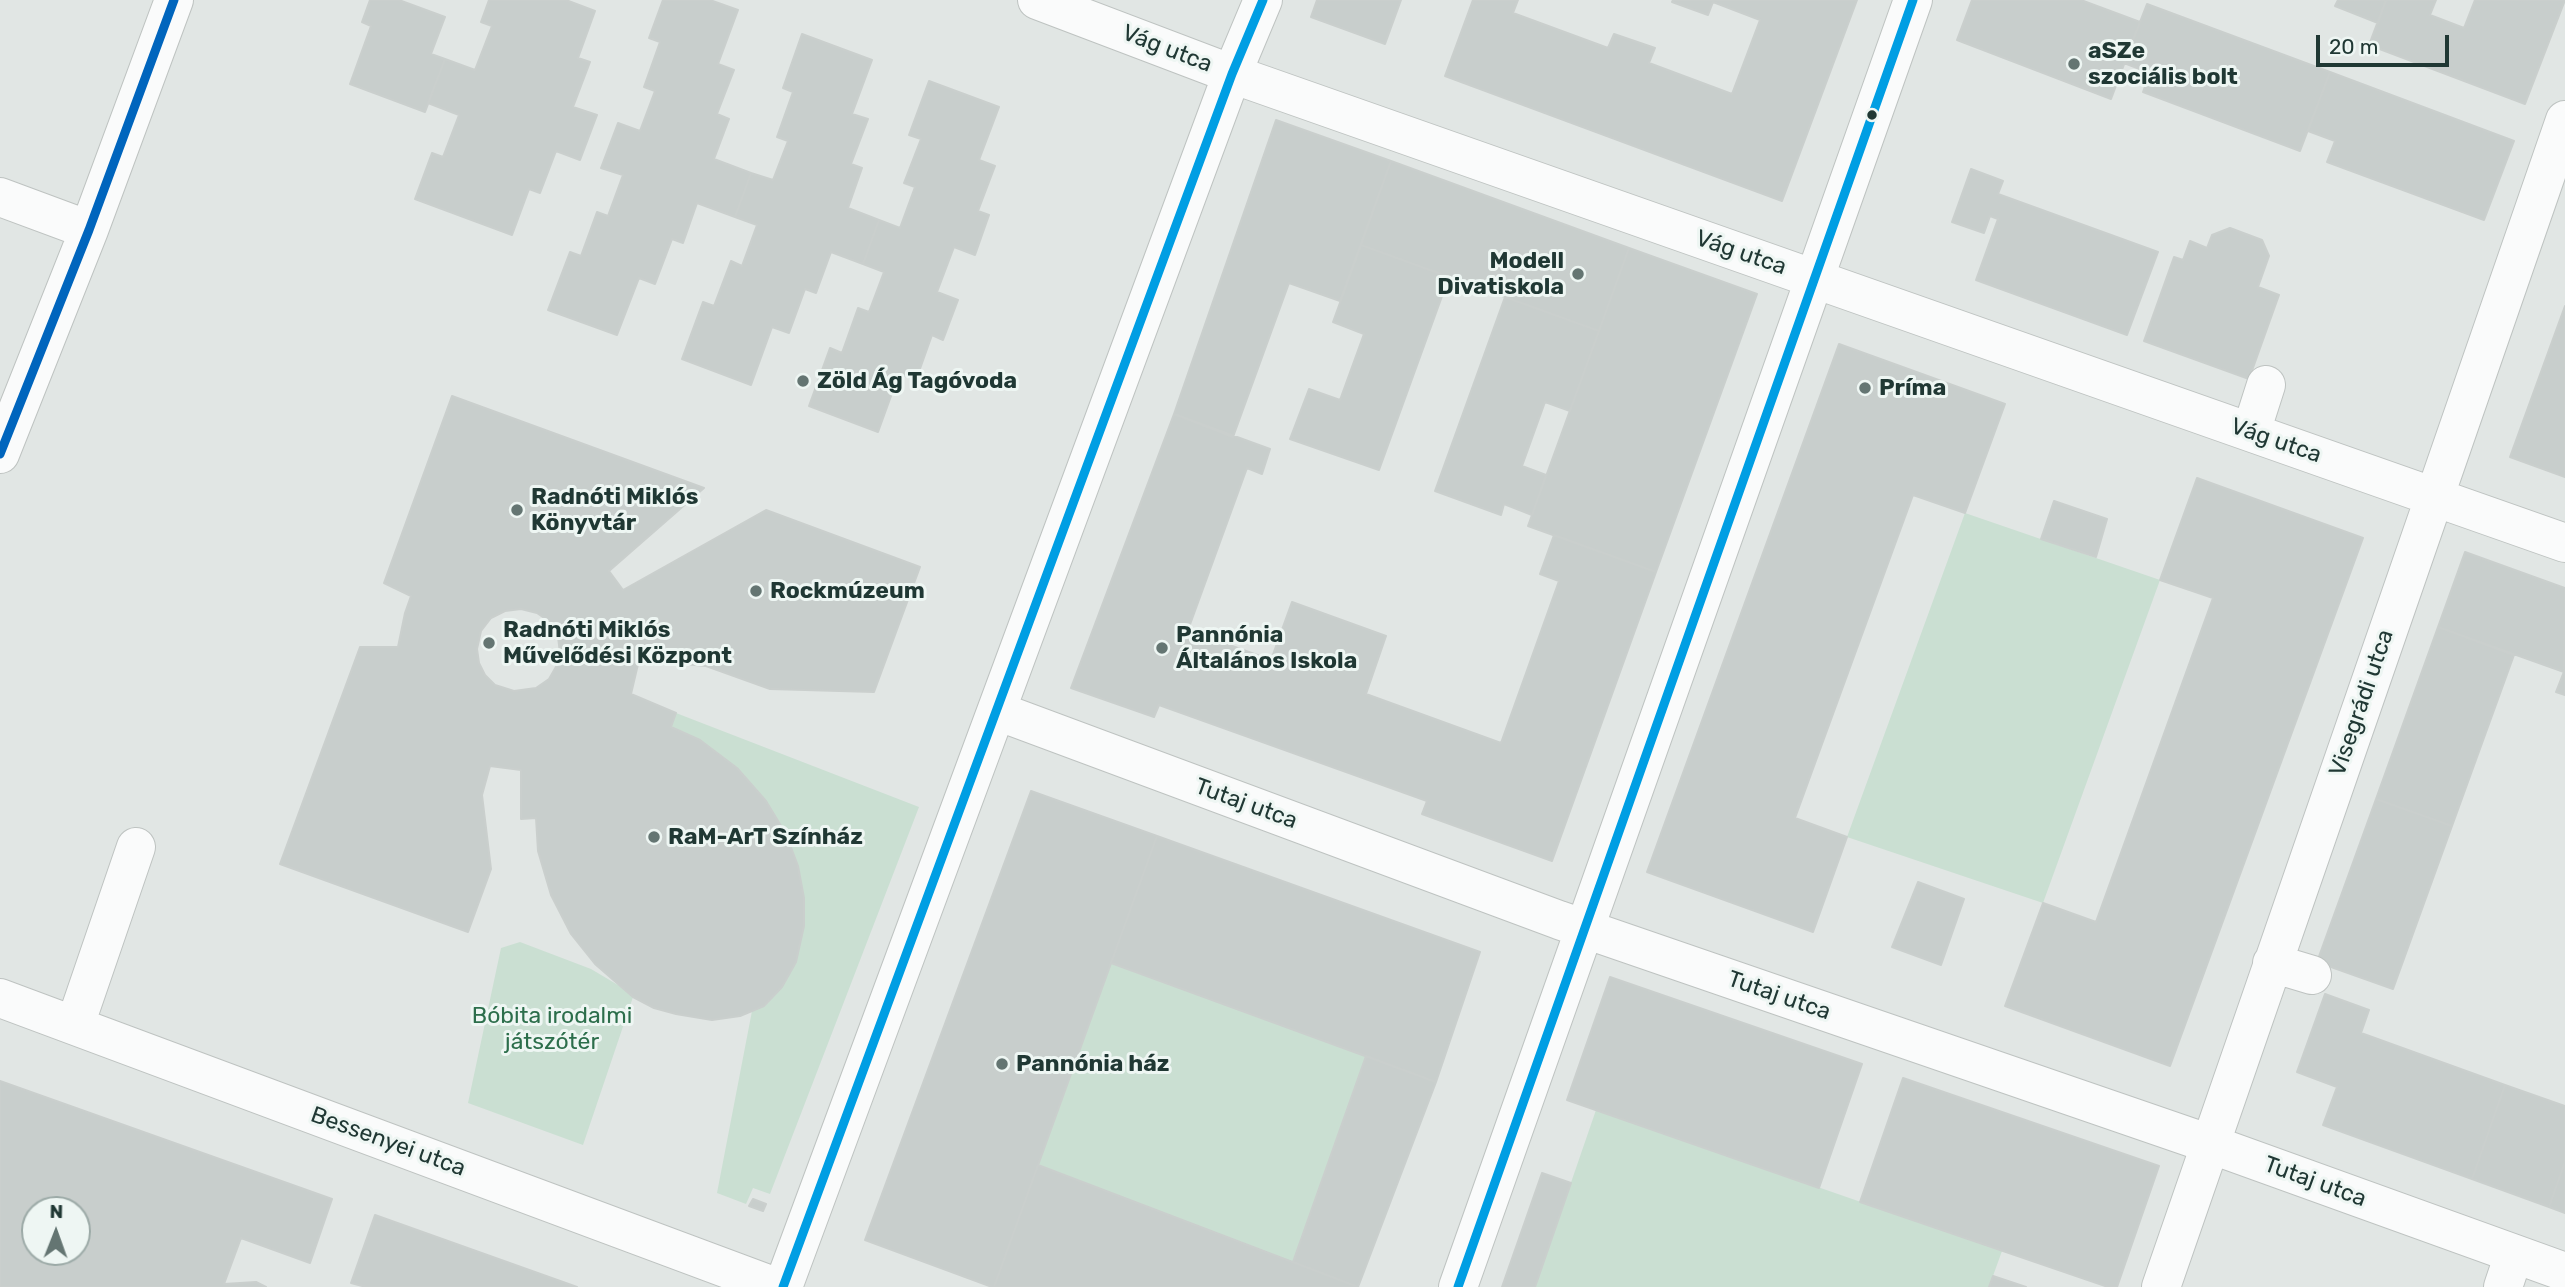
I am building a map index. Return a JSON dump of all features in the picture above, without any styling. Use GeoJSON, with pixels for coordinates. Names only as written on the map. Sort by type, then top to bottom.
{"type":"FeatureCollection","features":[{"type":"Feature","properties":{"kind":"street"},"geometry":{"type":"LineString","coordinates":[[0,454],[89,230],[174,0]]}},
{"type":"Feature","properties":{"kind":"street","name":"Vág utca"},"geometry":{"type":"LineString","coordinates":[[1037,0],[1232,74],[2565,543]]}},
{"type":"Feature","properties":{"kind":"street"},"geometry":{"type":"LineString","coordinates":[[783,1287],[1232,74],[1263,0]]}},
{"type":"Feature","properties":{"kind":"street"},"geometry":{"type":"LineString","coordinates":[[1458,1287],[1913,0]]}},
{"type":"Feature","properties":{"kind":"street","name":"Visegrádi utca"},"geometry":{"type":"LineString","coordinates":[[2161,1287],[2565,120]]}},
{"type":"Feature","properties":{"kind":"street"},"geometry":{"type":"LineString","coordinates":[[0,197],[89,230]]}},
{"type":"Feature","properties":{"kind":"street"},"geometry":{"type":"LineString","coordinates":[[2251,432],[2266,385]]}},
{"type":"Feature","properties":{"kind":"street","name":"Tutaj utca"},"geometry":{"type":"LineString","coordinates":[[997,711],[1585,928],[2210,1144],[2509,1270],[2565,1272]]}},
{"type":"Feature","properties":{"kind":"street"},"geometry":{"type":"LineString","coordinates":[[75,1026],[136,847]]}},
{"type":"Feature","properties":{"kind":"street"},"geometry":{"type":"LineString","coordinates":[[2272,963],[2312,975]]}},
{"type":"Feature","properties":{"kind":"street","name":"Bessenyei utca"},"geometry":{"type":"LineString","coordinates":[[0,998],[776,1287]]}},
{"type":"Feature","properties":{"kind":"green space"},"geometry":{"type":"Polygon","coordinates":[[[1965,513],[2160,580],[2043,903],[1847,837],[1965,513]]]}},
{"type":"Feature","properties":{"kind":"green space"},"geometry":{"type":"Polygon","coordinates":[[[676,713],[919,807],[770,1194],[753,1188],[746,1204],[717,1193],[752,1011],[765,1006],[782,987],[796,962],[804,926],[798,866],[786,834],[766,801],[737,768],[700,740],[671,727],[676,713]]]}},
{"type":"Feature","properties":{"kind":"green space","name":"Bóbita irodalmi játszótér"},"geometry":{"type":"Polygon","coordinates":[[[520,942],[591,969],[633,997],[583,1145],[468,1103],[501,948],[520,942]]]}},
{"type":"Feature","properties":{"kind":"green space"},"geometry":{"type":"Polygon","coordinates":[[[1111,963],[1366,1056],[1293,1262],[1038,1165],[1111,963]]]}},
{"type":"Feature","properties":{"kind":"green space"},"geometry":{"type":"Polygon","coordinates":[[[1596,1110],[2002,1251],[1989,1287],[1535,1287],[1596,1110]]]}},
{"type":"Feature","properties":{"kind":"building"},"geometry":{"type":"Polygon","coordinates":[[[370,0],[399,0],[445,17],[431,54],[445,59],[425,112],[350,84],[371,26],[362,22],[370,0]]]}},
{"type":"Feature","properties":{"kind":"building"},"geometry":{"type":"Polygon","coordinates":[[[489,0],[566,0],[595,11],[578,58],[590,62],[573,107],[597,115],[580,160],[556,151],[540,193],[529,189],[512,235],[415,199],[432,153],[443,157],[459,115],[428,103],[445,59],[475,70],[492,26],[481,22],[489,0]]]}},
{"type":"Feature","properties":{"kind":"building"},"geometry":{"type":"Polygon","coordinates":[[[663,0],[710,0],[738,10],[718,64],[734,70],[717,114],[729,119],[714,159],[751,173],[735,217],[697,203],[683,243],[672,239],[655,284],[639,278],[617,335],[548,310],[570,252],[581,256],[597,212],[608,216],[623,175],[601,168],[618,123],[640,131],[655,91],[644,87],[660,42],[649,38],[663,0]]]}},
{"type":"Feature","properties":{"kind":"building"},"geometry":{"type":"Polygon","coordinates":[[[1317,0],[1401,0],[1385,44],[1311,17],[1317,0]]]}},
{"type":"Feature","properties":{"kind":"building"},"geometry":{"type":"Polygon","coordinates":[[[1473,0],[1518,0],[1513,13],[1608,48],[1614,34],[1655,48],[1649,63],[1732,94],[1760,20],[1713,2],[1708,15],[1672,2],[1673,0],[1857,0],[1782,201],[1445,76],[1473,0]]]}},
{"type":"Feature","properties":{"kind":"building"},"geometry":{"type":"Polygon","coordinates":[[[1972,0],[2081,0],[2140,22],[2111,99],[1957,40],[1972,0]]]}},
{"type":"Feature","properties":{"kind":"building"},"geometry":{"type":"Polygon","coordinates":[[[2338,0],[2386,0],[2378,23],[2335,6],[2338,0]]]}},
{"type":"Feature","properties":{"kind":"building"},"geometry":{"type":"Polygon","coordinates":[[[2386,0],[2436,0],[2430,15],[2464,28],[2475,0],[2565,0],[2525,104],[2369,45],[2386,0]]]}},
{"type":"Feature","properties":{"kind":"building"},"geometry":{"type":"Polygon","coordinates":[[[2147,4],[2330,72],[2300,151],[2143,92],[2150,73],[2124,63],[2147,4]]]}},
{"type":"Feature","properties":{"kind":"building"},"geometry":{"type":"Polygon","coordinates":[[[802,34],[872,60],[852,114],[868,119],[851,164],[862,168],[848,208],[879,220],[863,264],[831,252],[816,293],[805,289],[789,333],[772,327],[751,385],[682,359],[703,302],[714,306],[731,261],[742,266],[757,225],[735,217],[751,173],[773,180],[788,141],[777,137],[793,92],[783,88],[802,34]]]}},
{"type":"Feature","properties":{"kind":"building"},"geometry":{"type":"Polygon","coordinates":[[[2330,72],[2514,141],[2484,220],[2327,162],[2335,141],[2308,131],[2330,72]]]}},
{"type":"Feature","properties":{"kind":"building"},"geometry":{"type":"Polygon","coordinates":[[[929,81],[999,107],[979,160],[995,166],[978,211],[989,215],[975,255],[954,247],[937,292],[958,300],[943,340],[932,335],[916,380],[899,374],[878,432],[809,406],[830,348],[842,353],[858,308],[869,312],[884,272],[863,264],[879,220],[900,228],[915,187],[904,183],[921,139],[909,135],[929,81]]]}},
{"type":"Feature","properties":{"kind":"building"},"geometry":{"type":"Polygon","coordinates":[[[1276,120],[1391,161],[1340,301],[1289,283],[1233,437],[1174,414],[1276,120]]]}},
{"type":"Feature","properties":{"kind":"building"},"geometry":{"type":"Polygon","coordinates":[[[1391,161],[1629,248],[1599,331],[1361,245],[1391,161]]]}},
{"type":"Feature","properties":{"kind":"building"},"geometry":{"type":"Polygon","coordinates":[[[1971,169],[2003,181],[1998,194],[2158,252],[2127,335],[1976,280],[1998,219],[1990,216],[1984,233],[1952,222],[1971,169]]]}},
{"type":"Feature","properties":{"kind":"building"},"geometry":{"type":"Polygon","coordinates":[[[2230,228],[2262,240],[2269,256],[2258,287],[2279,295],[2249,379],[2144,341],[2174,257],[2183,260],[2190,241],[2207,248],[2212,235],[2230,228]]]}},
{"type":"Feature","properties":{"kind":"building"},"geometry":{"type":"Polygon","coordinates":[[[1361,245],[1449,277],[1379,470],[1290,439],[1309,389],[1340,400],[1364,334],[1333,322],[1361,245]]]}},
{"type":"Feature","properties":{"kind":"building"},"geometry":{"type":"Polygon","coordinates":[[[1629,248],[1757,294],[1656,572],[1528,526],[1629,248]]]}},
{"type":"Feature","properties":{"kind":"building"},"geometry":{"type":"Polygon","coordinates":[[[1505,297],[1599,331],[1570,411],[1545,402],[1522,466],[1546,475],[1532,515],[1504,504],[1501,515],[1435,491],[1505,297]]]}},
{"type":"Feature","properties":{"kind":"building"},"geometry":{"type":"Polygon","coordinates":[[[2565,306],[2565,477],[2510,457],[2565,306]]]}},
{"type":"Feature","properties":{"kind":"building"},"geometry":{"type":"Polygon","coordinates":[[[1839,344],[2005,404],[1965,513],[1913,495],[1795,818],[1847,837],[1813,932],[1647,872],[1839,344]]]}},
{"type":"Feature","properties":{"kind":"building","name":"Radnóti Miklós Művelődési Központ"},"geometry":{"type":"Polygon","coordinates":[[[452,396],[704,488],[609,571],[623,590],[766,510],[920,567],[874,692],[770,689],[706,666],[639,660],[631,694],[676,713],[671,727],[700,740],[737,768],[766,801],[786,834],[798,866],[804,898],[804,926],[796,962],[782,987],[764,1006],[740,1016],[712,1020],[676,1014],[654,1008],[633,997],[595,964],[571,934],[551,895],[538,851],[536,818],[521,819],[521,770],[490,766],[482,795],[491,869],[468,932],[280,864],[360,647],[398,647],[411,596],[384,583],[452,396]],[[521,609],[505,611],[491,618],[481,631],[477,649],[479,663],[485,675],[495,685],[514,691],[536,688],[549,679],[560,653],[558,637],[550,622],[537,613],[521,609]]]}},
{"type":"Feature","properties":{"kind":"building","name":"Pannónia Általános Iskola"},"geometry":{"type":"Polygon","coordinates":[[[1174,414],[1270,449],[1262,474],[1247,468],[1188,630],[1271,660],[1292,602],[1386,636],[1366,694],[1501,743],[1559,581],[1540,574],[1554,535],[1656,572],[1552,861],[1422,814],[1427,801],[1159,705],[1154,717],[1071,688],[1174,414]]]}},
{"type":"Feature","properties":{"kind":"building"},"geometry":{"type":"Polygon","coordinates":[[[2197,478],[2363,538],[2170,1066],[2005,1006],[2043,903],[2096,922],[2213,598],[2160,580],[2197,478]]]}},
{"type":"Feature","properties":{"kind":"building"},"geometry":{"type":"Polygon","coordinates":[[[2054,501],[2107,519],[2096,557],[2041,539],[2054,501]]]}},
{"type":"Feature","properties":{"kind":"building"},"geometry":{"type":"Polygon","coordinates":[[[2465,552],[2565,588],[2564,672],[2438,627],[2465,552]]]}},
{"type":"Feature","properties":{"kind":"building"},"geometry":{"type":"Polygon","coordinates":[[[2438,627],[2514,655],[2452,826],[2376,799],[2438,627]]]}},
{"type":"Feature","properties":{"kind":"building"},"geometry":{"type":"Polygon","coordinates":[[[2565,669],[2565,695],[2556,692],[2565,669]]]}},
{"type":"Feature","properties":{"kind":"building","name":"Pannónia ház"},"geometry":{"type":"Polygon","coordinates":[[[1031,791],[1157,836],[992,1287],[865,1240],[1031,791]]]}},
{"type":"Feature","properties":{"kind":"building"},"geometry":{"type":"Polygon","coordinates":[[[2376,799],[2452,826],[2393,989],[2317,962],[2376,799]]]}},
{"type":"Feature","properties":{"kind":"building"},"geometry":{"type":"Polygon","coordinates":[[[1157,836],[1480,952],[1436,1082],[1111,963],[1157,836]]]}},
{"type":"Feature","properties":{"kind":"building"},"geometry":{"type":"Polygon","coordinates":[[[1918,882],[1964,899],[1941,965],[1892,947],[1918,882]]]}},
{"type":"Feature","properties":{"kind":"building"},"geometry":{"type":"Polygon","coordinates":[[[1610,977],[1862,1064],[1819,1188],[1567,1100],[1610,977]]]}},
{"type":"Feature","properties":{"kind":"building"},"geometry":{"type":"Polygon","coordinates":[[[2325,994],[2369,1010],[2361,1033],[2505,1085],[2472,1179],[2323,1125],[2337,1087],[2297,1072],[2325,994]]]}},
{"type":"Feature","properties":{"kind":"building"},"geometry":{"type":"Polygon","coordinates":[[[1366,1056],[1436,1082],[1358,1287],[1293,1262],[1366,1056]]]}},
{"type":"Feature","properties":{"kind":"building"},"geometry":{"type":"Polygon","coordinates":[[[1903,1078],[2159,1166],[2117,1287],[2108,1287],[1860,1202],[1903,1078]]]}},
{"type":"Feature","properties":{"kind":"building"},"geometry":{"type":"Polygon","coordinates":[[[0,1081],[332,1199],[310,1263],[241,1238],[224,1284],[256,1282],[266,1287],[0,1287],[0,1081]]]}},
{"type":"Feature","properties":{"kind":"building"},"geometry":{"type":"Polygon","coordinates":[[[2505,1085],[2565,1106],[2565,1162],[2549,1207],[2472,1179],[2505,1085]]]}},
{"type":"Feature","properties":{"kind":"building"},"geometry":{"type":"Polygon","coordinates":[[[2565,1162],[2565,1213],[2549,1207],[2565,1162]]]}},
{"type":"Feature","properties":{"kind":"building"},"geometry":{"type":"Polygon","coordinates":[[[1038,1165],[1358,1287],[994,1287],[1038,1165]]]}},
{"type":"Feature","properties":{"kind":"building"},"geometry":{"type":"Polygon","coordinates":[[[1542,1173],[1571,1183],[1535,1287],[1502,1287],[1542,1173]]]}},
{"type":"Feature","properties":{"kind":"building"},"geometry":{"type":"Polygon","coordinates":[[[753,1199],[766,1204],[763,1211],[749,1206],[753,1199]]]}},
{"type":"Feature","properties":{"kind":"building"},"geometry":{"type":"Polygon","coordinates":[[[375,1215],[577,1287],[366,1287],[351,1283],[375,1215]]]}},
{"type":"Feature","properties":{"kind":"building"},"geometry":{"type":"Polygon","coordinates":[[[1993,1276],[2026,1287],[1989,1287],[1993,1276]]]}},
{"type":"Feature","properties":{"kind":"transit line"},"geometry":{"type":"LineString","coordinates":[[0,454],[89,230],[174,0]]}},
{"type":"Feature","properties":{"kind":"transit line"},"geometry":{"type":"LineString","coordinates":[[783,1287],[1232,74],[1263,0]]}},
{"type":"Feature","properties":{"kind":"transit line"},"geometry":{"type":"LineString","coordinates":[[1458,1287],[1913,0]]}},
{"type":"Feature","properties":{"kind":"place","name":"aSZe szociális bolt"},"geometry":{"type":"Point","coordinates":[2074,64]}},
{"type":"Feature","properties":{"kind":"place","name":"Modell Divatiskola"},"geometry":{"type":"Point","coordinates":[1578,274]}},
{"type":"Feature","properties":{"kind":"place","name":"Zöld Ág Tagóvoda"},"geometry":{"type":"Point","coordinates":[803,381]}},
{"type":"Feature","properties":{"kind":"place","name":"Príma"},"geometry":{"type":"Point","coordinates":[1865,388]}},
{"type":"Feature","properties":{"kind":"place","name":"Radnóti Miklós Könyvtár"},"geometry":{"type":"Point","coordinates":[517,510]}},
{"type":"Feature","properties":{"kind":"place","name":"Rockmúzeum"},"geometry":{"type":"Point","coordinates":[756,591]}},
{"type":"Feature","properties":{"kind":"place","name":"Radnóti Miklós Művelődési Központ"},"geometry":{"type":"Point","coordinates":[489,643]}},
{"type":"Feature","properties":{"kind":"place","name":"Pannónia Általános Iskola"},"geometry":{"type":"Point","coordinates":[1162,648]}},
{"type":"Feature","properties":{"kind":"place","name":"RaM-ArT Színház"},"geometry":{"type":"Point","coordinates":[654,837]}},
{"type":"Feature","properties":{"kind":"place","name":"Pannónia ház"},"geometry":{"type":"Point","coordinates":[1002,1064]}}]}
